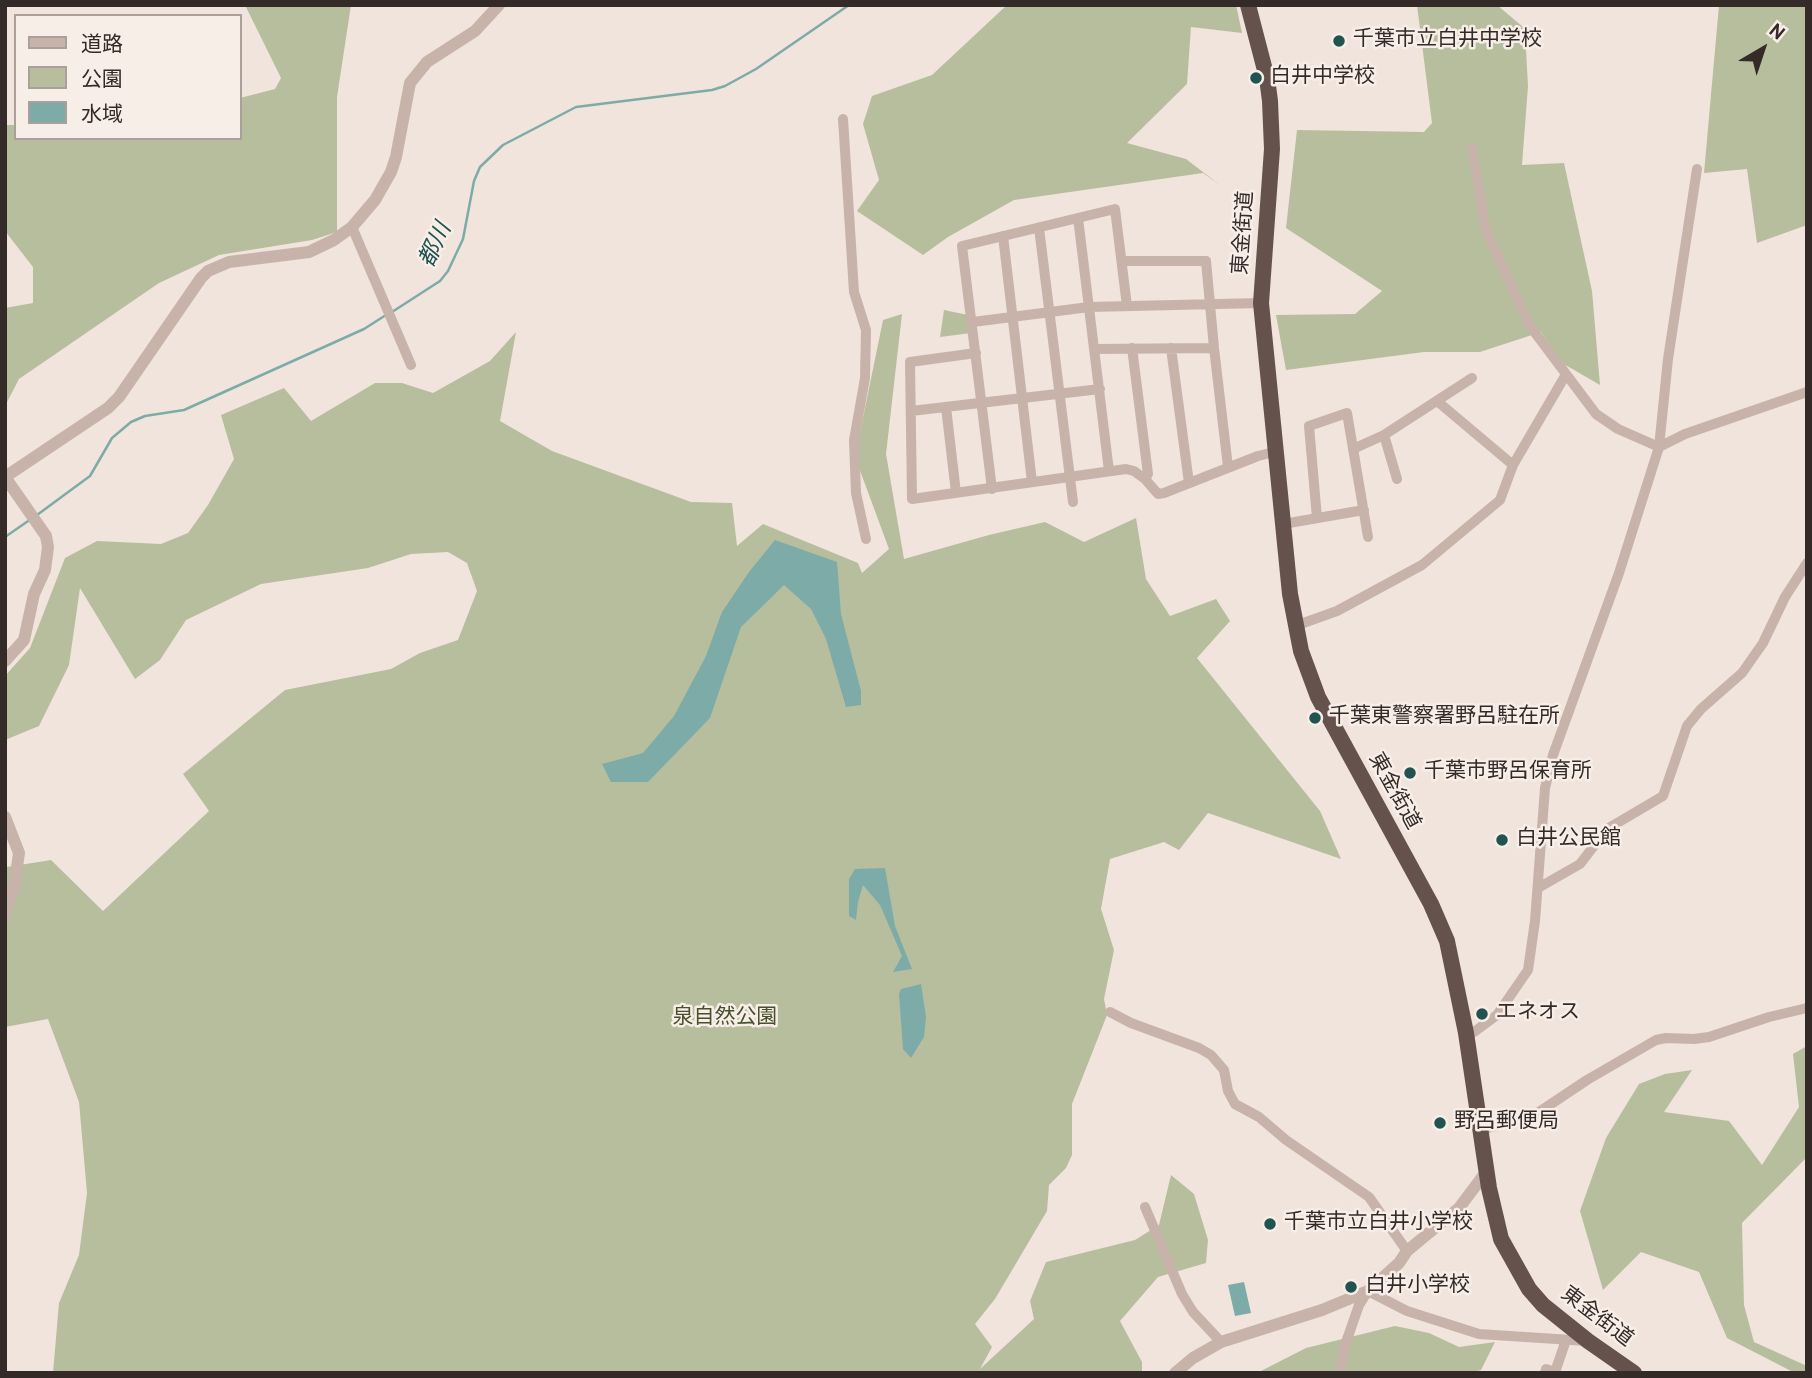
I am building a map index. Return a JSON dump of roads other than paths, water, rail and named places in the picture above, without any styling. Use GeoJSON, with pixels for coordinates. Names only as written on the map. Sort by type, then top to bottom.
{"type":"FeatureCollection","features":[{"type":"Feature","properties":{"kind":"highway","name":"東金街道"},"geometry":{"type":"LineString","coordinates":[[1248,5],[1267,78],[1272,128],[1261,303],[1274,452],[1295,626],[1301,651],[1318,696],[1440,923],[1453,964],[1486,1171],[1501,1239],[1529,1289],[1543,1305],[1634,1373]]}},
{"type":"Feature","properties":{"kind":"street"},"geometry":{"type":"LineString","coordinates":[[5,661],[24,640],[34,594],[48,558],[46,536],[5,477],[108,408],[119,397],[208,271],[229,262],[309,252],[334,240],[352,226],[374,200],[391,172],[410,83],[427,62],[475,31],[499,5]]}},
{"type":"Feature","properties":{"kind":"street"},"geometry":{"type":"LineString","coordinates":[[843,119],[854,292],[866,330],[865,379],[854,440],[856,493],[866,539]]}},
{"type":"Feature","properties":{"kind":"street"},"geometry":{"type":"LineString","coordinates":[[1472,147],[1486,230],[1530,326],[1596,414],[1618,429],[1659,447]]}},
{"type":"Feature","properties":{"kind":"street"},"geometry":{"type":"LineString","coordinates":[[1466,1033],[1474,1032],[1497,1015],[1525,978],[1532,951],[1545,788],[1553,755],[1619,573],[1659,447],[1668,359],[1697,169]]}},
{"type":"Feature","properties":{"kind":"street"},"geometry":{"type":"LineString","coordinates":[[992,489],[962,246],[1115,209],[1127,306]]}},
{"type":"Feature","properties":{"kind":"street"},"geometry":{"type":"LineString","coordinates":[[1078,218],[1109,471]]}},
{"type":"Feature","properties":{"kind":"street"},"geometry":{"type":"LineString","coordinates":[[352,226],[411,365]]}},
{"type":"Feature","properties":{"kind":"street"},"geometry":{"type":"LineString","coordinates":[[1039,228],[1073,502]]}},
{"type":"Feature","properties":{"kind":"street"},"geometry":{"type":"LineString","coordinates":[[1003,236],[1032,482]]}},
{"type":"Feature","properties":{"kind":"street"},"geometry":{"type":"LineString","coordinates":[[1122,261],[1206,261],[1228,467]]}},
{"type":"Feature","properties":{"kind":"street"},"geometry":{"type":"LineString","coordinates":[[973,322],[1089,307],[1261,303]]}},
{"type":"Feature","properties":{"kind":"street"},"geometry":{"type":"LineString","coordinates":[[1132,348],[1148,474],[1145,479]]}},
{"type":"Feature","properties":{"kind":"street"},"geometry":{"type":"LineString","coordinates":[[1171,348],[1189,483]]}},
{"type":"Feature","properties":{"kind":"street"},"geometry":{"type":"LineString","coordinates":[[1096,349],[1214,348]]}},
{"type":"Feature","properties":{"kind":"street"},"geometry":{"type":"LineString","coordinates":[[976,353],[910,362],[912,499],[1109,471],[1134,471],[1158,494],[1274,452]]}},
{"type":"Feature","properties":{"kind":"street"},"geometry":{"type":"LineString","coordinates":[[1295,626],[1337,611],[1422,565],[1500,500],[1513,465],[1566,376]]}},
{"type":"Feature","properties":{"kind":"street"},"geometry":{"type":"LineString","coordinates":[[1353,449],[1384,435],[1472,378]]}},
{"type":"Feature","properties":{"kind":"street"},"geometry":{"type":"LineString","coordinates":[[911,411],[1100,389]]}},
{"type":"Feature","properties":{"kind":"street"},"geometry":{"type":"LineString","coordinates":[[1659,447],[1685,434],[1807,392]]}},
{"type":"Feature","properties":{"kind":"street"},"geometry":{"type":"LineString","coordinates":[[1437,401],[1513,465]]}},
{"type":"Feature","properties":{"kind":"street"},"geometry":{"type":"LineString","coordinates":[[946,407],[956,493]]}},
{"type":"Feature","properties":{"kind":"street"},"geometry":{"type":"LineString","coordinates":[[1317,519],[1309,426],[1347,413],[1368,537]]}},
{"type":"Feature","properties":{"kind":"street"},"geometry":{"type":"LineString","coordinates":[[1384,435],[1396,479]]}},
{"type":"Feature","properties":{"kind":"street"},"geometry":{"type":"LineString","coordinates":[[1283,524],[1364,510]]}},
{"type":"Feature","properties":{"kind":"street"},"geometry":{"type":"LineString","coordinates":[[1538,888],[1580,864],[1607,829],[1663,796],[1687,726],[1701,709],[1742,673],[1763,642],[1785,597],[1807,564]]}},
{"type":"Feature","properties":{"kind":"street"},"geometry":{"type":"LineString","coordinates":[[5,817],[19,853],[14,888],[5,914]]}},
{"type":"Feature","properties":{"kind":"street"},"geometry":{"type":"LineString","coordinates":[[1481,1130],[1533,1116],[1587,1080],[1656,1040],[1709,1037],[1769,1017],[1807,1008]]}},
{"type":"Feature","properties":{"kind":"street"},"geometry":{"type":"LineString","coordinates":[[1110,1012],[1211,1055],[1224,1070],[1228,1091],[1235,1104],[1259,1117],[1286,1140],[1368,1197],[1407,1251]]}},
{"type":"Feature","properties":{"kind":"street"},"geometry":{"type":"LineString","coordinates":[[1341,1373],[1347,1340],[1359,1305],[1368,1291],[1399,1263],[1407,1251],[1459,1208],[1486,1171]]}},
{"type":"Feature","properties":{"kind":"street"},"geometry":{"type":"LineString","coordinates":[[1145,1207],[1182,1294],[1193,1311],[1221,1342]]}},
{"type":"Feature","properties":{"kind":"street"},"geometry":{"type":"LineString","coordinates":[[1175,1373],[1193,1358],[1221,1342],[1322,1310],[1368,1291],[1407,1311],[1479,1334],[1588,1341]]}},
{"type":"Feature","properties":{"kind":"street"},"geometry":{"type":"LineString","coordinates":[[1545,1373],[1546,1369],[1555,1372],[1566,1340]]}},
{"type":"Feature","properties":{"kind":"water"},"geometry":{"type":"Polygon","coordinates":[[[775,540],[837,562],[841,614],[861,691],[861,705],[846,707],[826,639],[811,609],[784,585],[741,627],[710,718],[648,782],[611,782],[602,764],[643,753],[674,716],[706,656],[722,612],[775,540]]]}},
{"type":"Feature","properties":{"kind":"water"},"geometry":{"type":"Polygon","coordinates":[[[885,868],[895,926],[912,969],[893,972],[902,956],[880,905],[863,885],[856,920],[849,916],[849,879],[855,869],[885,868]]]}},
{"type":"Feature","properties":{"kind":"water"},"geometry":{"type":"Polygon","coordinates":[[[921,984],[926,1017],[924,1037],[911,1058],[903,1049],[899,994],[901,989],[921,984]]]}},
{"type":"Feature","properties":{"kind":"water"},"geometry":{"type":"Polygon","coordinates":[[[1244,1282],[1251,1313],[1235,1316],[1228,1285],[1244,1282]]]}},
{"type":"Feature","properties":{"kind":"waterway","name":"都川"},"geometry":{"type":"LineString","coordinates":[[392,312],[440,281],[448,271],[463,239],[474,181],[480,167],[503,145],[576,107],[712,90],[725,86],[756,69],[849,5]]}},
{"type":"Feature","properties":{"kind":"waterway","name":"都川"},"geometry":{"type":"LineString","coordinates":[[37,515],[90,476],[112,438],[131,422],[145,416],[184,410],[364,329],[386,315]]}},
{"type":"Feature","properties":{"kind":"waterway","name":"都川"},"geometry":{"type":"LineString","coordinates":[[5,537],[31,519]]}},
{"type":"Feature","properties":{"kind":"place","name":"千葉市立白井中学校"},"geometry":{"type":"Point","coordinates":[1339,41]}},
{"type":"Feature","properties":{"kind":"place","name":"白井中学校"},"geometry":{"type":"Point","coordinates":[1256,78]}},
{"type":"Feature","properties":{"kind":"place","name":"千葉東警察署野呂駐在所"},"geometry":{"type":"Point","coordinates":[1315,718]}},
{"type":"Feature","properties":{"kind":"place","name":"千葉市野呂保育所"},"geometry":{"type":"Point","coordinates":[1410,773]}},
{"type":"Feature","properties":{"kind":"place","name":"白井公民館"},"geometry":{"type":"Point","coordinates":[1502,840]}},
{"type":"Feature","properties":{"kind":"place","name":"エネオス"},"geometry":{"type":"Point","coordinates":[1482,1014]}},
{"type":"Feature","properties":{"kind":"place","name":"野呂郵便局"},"geometry":{"type":"Point","coordinates":[1440,1123]}},
{"type":"Feature","properties":{"kind":"place","name":"千葉市立白井小学校"},"geometry":{"type":"Point","coordinates":[1270,1224]}},
{"type":"Feature","properties":{"kind":"place","name":"白井小学校"},"geometry":{"type":"Point","coordinates":[1351,1287]}},
{"type":"Feature","properties":{"kind":"park label","name":"泉自然公園"},"geometry":{"type":"Point","coordinates":[725,1019]}}]}
